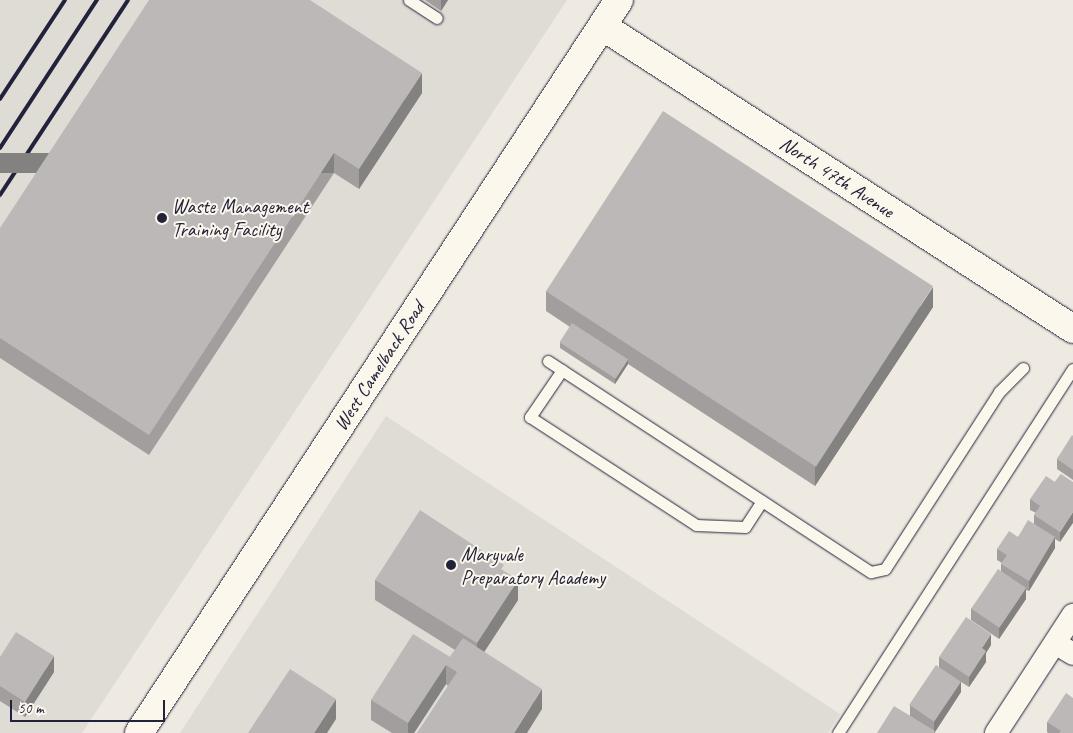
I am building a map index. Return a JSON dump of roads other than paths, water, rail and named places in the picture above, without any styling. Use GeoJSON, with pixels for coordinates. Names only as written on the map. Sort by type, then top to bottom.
{"type":"FeatureCollection","features":[{"type":"Feature","properties":{"kind":"main road","name":"West Camelback Road"},"geometry":{"type":"LineString","coordinates":[[139,733],[619,0]]}},
{"type":"Feature","properties":{"kind":"main road","name":"North 47th Avenue"},"geometry":{"type":"LineString","coordinates":[[602,26],[1073,329]]}},
{"type":"Feature","properties":{"kind":"street"},"geometry":{"type":"LineString","coordinates":[[996,733],[1064,649],[1073,615]]}},
{"type":"Feature","properties":{"kind":"lane"},"geometry":{"type":"LineString","coordinates":[[409,0],[437,18]]}},
{"type":"Feature","properties":{"kind":"lane"},"geometry":{"type":"LineString","coordinates":[[548,361],[871,572],[885,569],[999,392],[1023,368]]}},
{"type":"Feature","properties":{"kind":"lane"},"geometry":{"type":"LineString","coordinates":[[838,733],[1073,369]]}},
{"type":"Feature","properties":{"kind":"lane"},"geometry":{"type":"LineString","coordinates":[[562,370],[530,417],[696,525],[745,527],[762,501]]}},
{"type":"Feature","properties":{"kind":"railway"},"geometry":{"type":"LineString","coordinates":[[0,99],[65,0]]}},
{"type":"Feature","properties":{"kind":"railway"},"geometry":{"type":"LineString","coordinates":[[0,148],[97,0]]}},
{"type":"Feature","properties":{"kind":"railway"},"geometry":{"type":"LineString","coordinates":[[0,195],[128,0]]}},
{"type":"Feature","properties":{"kind":"place","name":"Waste Management Training Facility"},"geometry":{"type":"Point","coordinates":[162,218]}},
{"type":"Feature","properties":{"kind":"place","name":"Maryvale Preparatory Academy"},"geometry":{"type":"Point","coordinates":[451,565]}}]}
